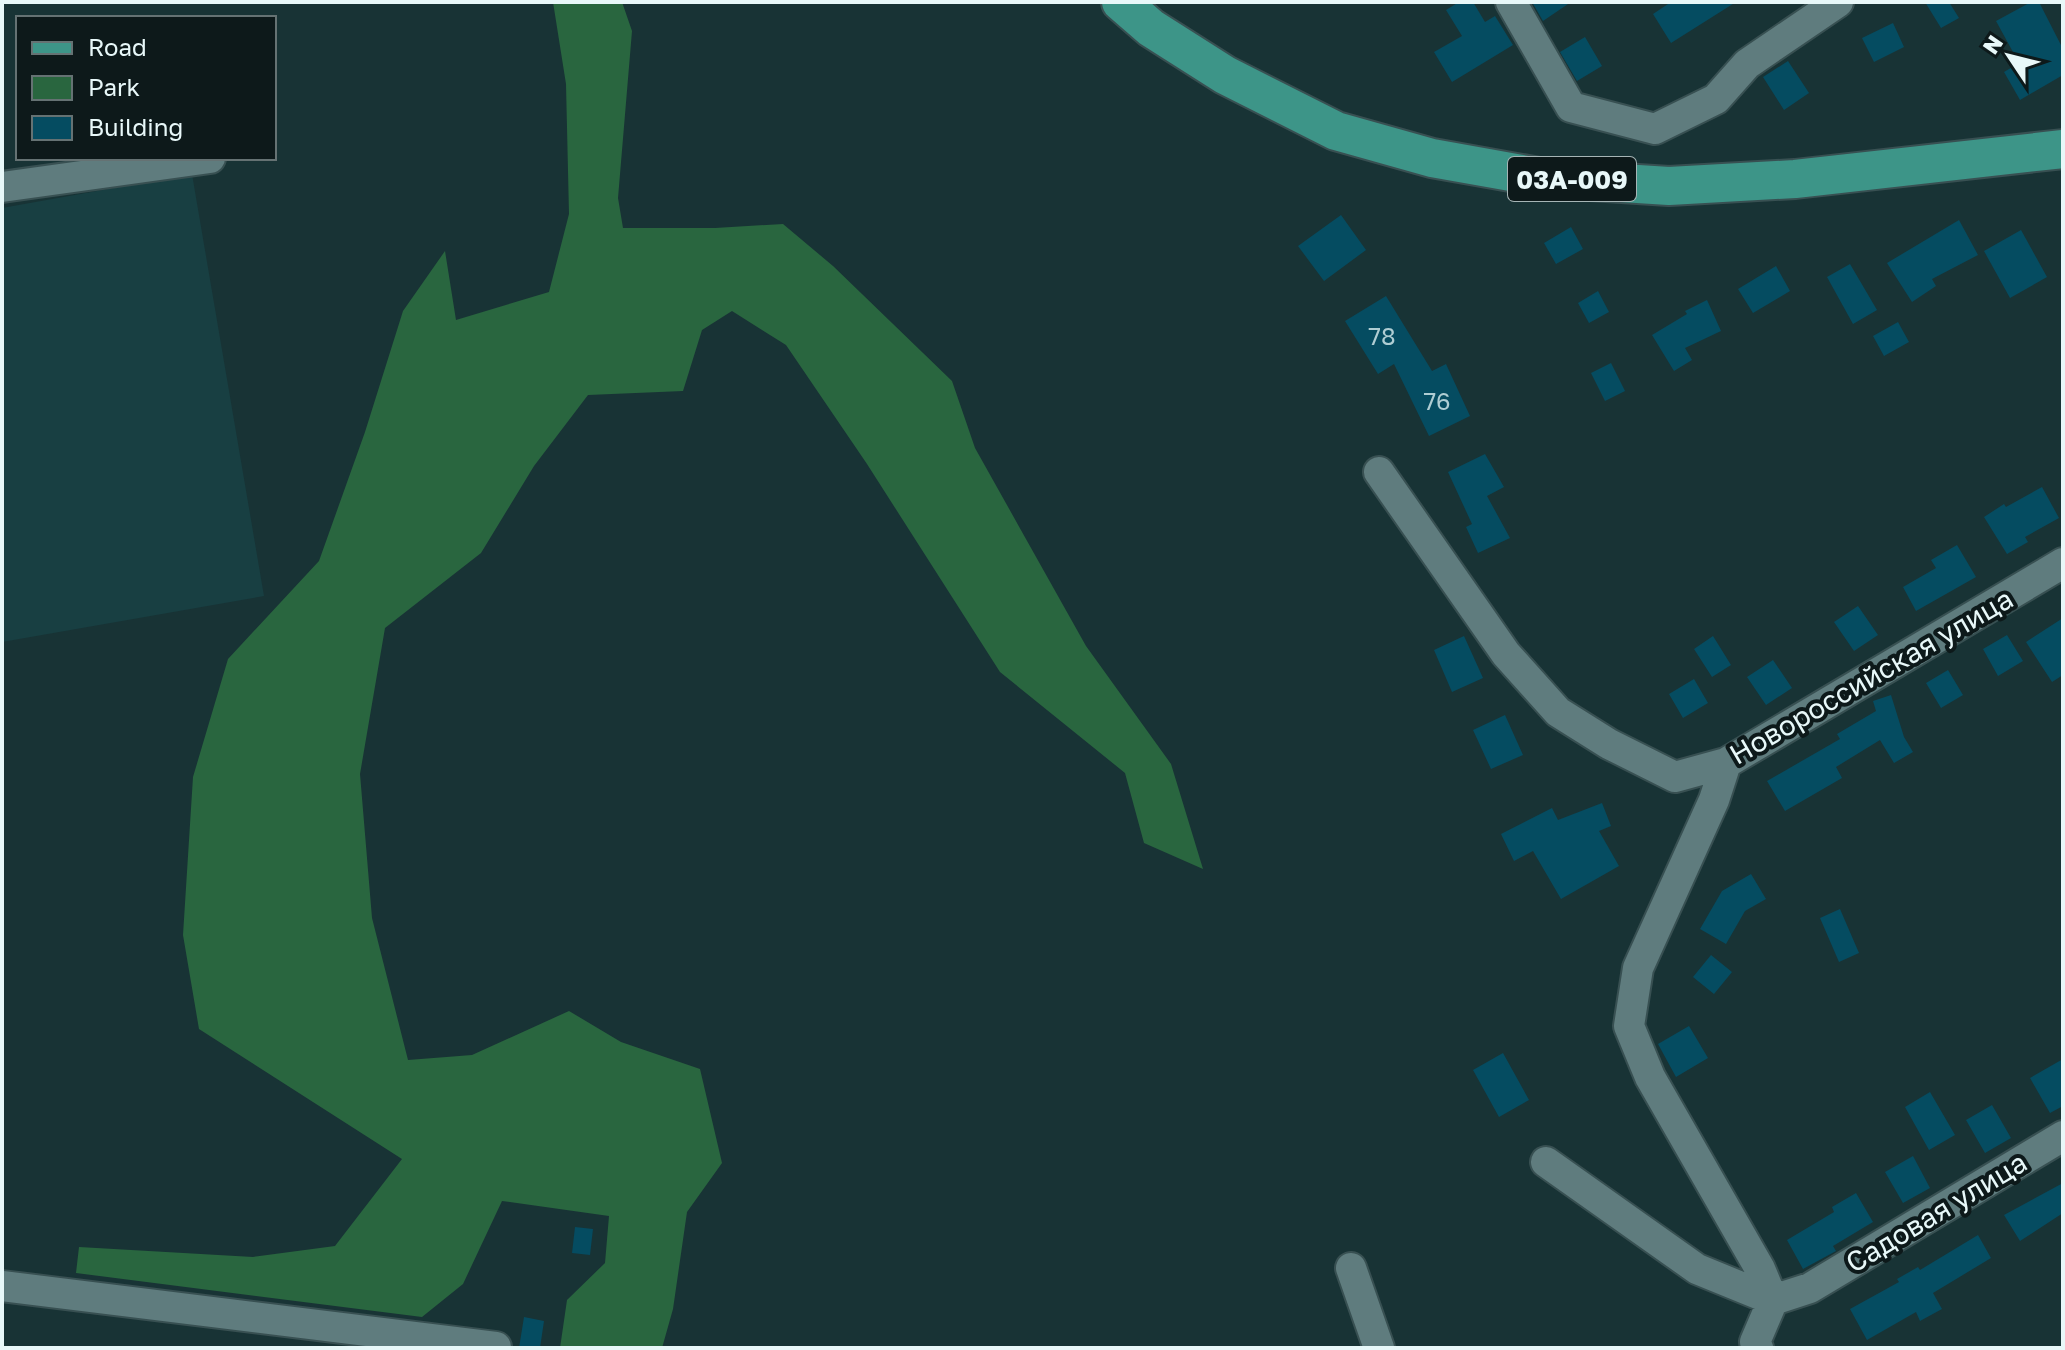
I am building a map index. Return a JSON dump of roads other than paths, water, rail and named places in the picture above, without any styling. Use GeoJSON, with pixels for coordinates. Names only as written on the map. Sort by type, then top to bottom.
{"type":"FeatureCollection","features":[{"type":"Feature","properties":{"kind":"main road","name":"03А-009"},"geometry":{"type":"LineString","coordinates":[[1121,2],[1151,28],[1225,75],[1336,131],[1432,158],[1544,178],[1669,186],[1795,179],[2063,149]]}},
{"type":"Feature","properties":{"kind":"street"},"geometry":{"type":"LineString","coordinates":[[1511,2],[1571,107],[1655,129],[1716,99],[1747,64],[1838,2]]}},
{"type":"Feature","properties":{"kind":"street"},"geometry":{"type":"LineString","coordinates":[[2,187],[196,160]]}},
{"type":"Feature","properties":{"kind":"street","name":"Новороссийская улица"},"geometry":{"type":"LineString","coordinates":[[1379,472],[1506,654],[1558,712],[1609,744],[1675,777],[1726,763],[2063,563]]}},
{"type":"Feature","properties":{"kind":"street"},"geometry":{"type":"LineString","coordinates":[[1726,763],[1714,800],[1638,968],[1629,1026],[1650,1077],[1760,1269],[1773,1300],[1755,1342],[1758,1348]]}},
{"type":"Feature","properties":{"kind":"street","name":"Садовая улица"},"geometry":{"type":"LineString","coordinates":[[1773,1300],[1810,1288],[2063,1136]]}},
{"type":"Feature","properties":{"kind":"street"},"geometry":{"type":"LineString","coordinates":[[1546,1162],[1697,1269],[1773,1300]]}},
{"type":"Feature","properties":{"kind":"street"},"geometry":{"type":"LineString","coordinates":[[1351,1268],[1379,1348]]}},
{"type":"Feature","properties":{"kind":"street"},"geometry":{"type":"LineString","coordinates":[[2,1286],[496,1347]]}}]}
